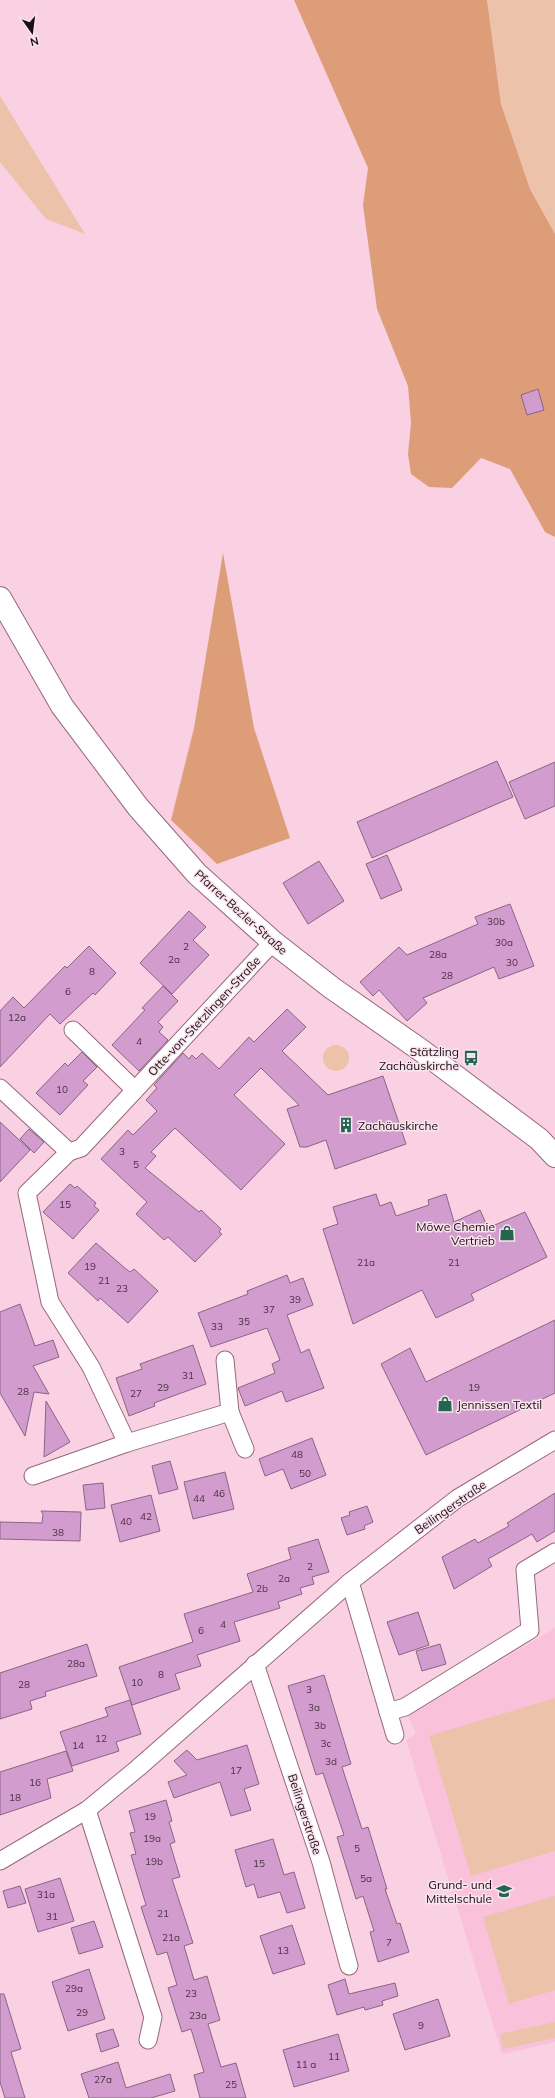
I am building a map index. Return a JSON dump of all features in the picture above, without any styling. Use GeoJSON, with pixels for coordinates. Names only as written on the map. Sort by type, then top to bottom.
{"type":"FeatureCollection","features":[{"type":"Feature","properties":{"kind":"street","name":"Pfarrer-Bezler-Straße"},"geometry":{"type":"LineString","coordinates":[[0,598],[62,706],[138,807],[197,874],[273,942],[332,988],[422,1051],[540,1139],[555,1156]]}},
{"type":"Feature","properties":{"kind":"street","name":"Otte-von-Stetzlingen-Straße"},"geometry":{"type":"LineString","coordinates":[[127,1443],[91,1367],[50,1302],[27,1193],[69,1152],[81,1148],[273,942]]}},
{"type":"Feature","properties":{"kind":"street"},"geometry":{"type":"LineString","coordinates":[[73,1030],[135,1090]]}},
{"type":"Feature","properties":{"kind":"street"},"geometry":{"type":"LineString","coordinates":[[0,1088],[69,1152]]}},
{"type":"Feature","properties":{"kind":"street"},"geometry":{"type":"LineString","coordinates":[[225,1360],[230,1412],[244,1449]]}},
{"type":"Feature","properties":{"kind":"street"},"geometry":{"type":"LineString","coordinates":[[33,1476],[127,1443],[230,1412]]}},
{"type":"Feature","properties":{"kind":"street","name":"Beilingerstraße"},"geometry":{"type":"LineString","coordinates":[[0,1861],[87,1810],[138,1768],[350,1582],[458,1498],[555,1440]]}},
{"type":"Feature","properties":{"kind":"street"},"geometry":{"type":"LineString","coordinates":[[388,1712],[405,1707],[530,1630],[525,1570],[555,1552]]}},
{"type":"Feature","properties":{"kind":"street"},"geometry":{"type":"LineString","coordinates":[[350,1582],[395,1735]]}},
{"type":"Feature","properties":{"kind":"street","name":"Beilingerstraße"},"geometry":{"type":"LineString","coordinates":[[255,1664],[321,1862],[349,1966]]}},
{"type":"Feature","properties":{"kind":"street"},"geometry":{"type":"LineString","coordinates":[[87,1810],[153,2017],[148,2040]]}},
{"type":"Feature","properties":{"kind":"shaded area"},"geometry":{"type":"Polygon","coordinates":[[[294,0],[487,0],[501,104],[530,189],[555,234],[555,537],[545,532],[510,469],[481,458],[452,488],[429,487],[411,474],[408,454],[411,423],[408,386],[377,309],[363,205],[368,168],[294,0]]]}},
{"type":"Feature","properties":{"kind":"shaded area"},"geometry":{"type":"Polygon","coordinates":[[[487,0],[555,0],[555,234],[530,189],[501,104],[487,0]]]}},
{"type":"Feature","properties":{"kind":"shaded area"},"geometry":{"type":"Polygon","coordinates":[[[0,96],[85,234],[46,219],[0,162],[0,96]]]}},
{"type":"Feature","properties":{"kind":"shaded area"},"geometry":{"type":"Polygon","coordinates":[[[223,553],[254,728],[290,838],[217,864],[171,820],[194,728],[223,553]]]}},
{"type":"Feature","properties":{"kind":"shaded area"},"geometry":{"type":"Polygon","coordinates":[[[336,1045],[345,1049],[349,1058],[345,1067],[336,1071],[327,1067],[323,1058],[327,1049],[336,1045]]]}},
{"type":"Feature","properties":{"kind":"shaded area","name":"Grund- und Mittelschule"},"geometry":{"type":"Polygon","coordinates":[[[555,1628],[555,2042],[502,2054],[406,1740],[416,1734],[408,1716],[555,1628]]]}},
{"type":"Feature","properties":{"kind":"shaded area"},"geometry":{"type":"Polygon","coordinates":[[[555,1698],[555,1851],[471,1876],[429,1736],[555,1698]]]}},
{"type":"Feature","properties":{"kind":"shaded area"},"geometry":{"type":"Polygon","coordinates":[[[555,1896],[555,1990],[509,2004],[483,1917],[555,1896]]]}},
{"type":"Feature","properties":{"kind":"shaded area"},"geometry":{"type":"Polygon","coordinates":[[[555,2022],[555,2038],[503,2049],[500,2034],[555,2022]]]}},
{"type":"Feature","properties":{"kind":"building"},"geometry":{"type":"Polygon","coordinates":[[[538,389],[544,410],[527,415],[521,395],[538,389]]]}},
{"type":"Feature","properties":{"kind":"building"},"geometry":{"type":"Polygon","coordinates":[[[497,761],[513,797],[372,858],[357,822],[497,761]]]}},
{"type":"Feature","properties":{"kind":"building"},"geometry":{"type":"Polygon","coordinates":[[[555,762],[555,806],[525,819],[509,782],[555,762]]]}},
{"type":"Feature","properties":{"kind":"building"},"geometry":{"type":"Polygon","coordinates":[[[387,855],[402,890],[381,899],[366,864],[387,855]]]}},
{"type":"Feature","properties":{"kind":"building"},"geometry":{"type":"Polygon","coordinates":[[[319,861],[344,901],[308,924],[283,883],[319,861]]]}},
{"type":"Feature","properties":{"kind":"building"},"geometry":{"type":"Polygon","coordinates":[[[510,904],[534,966],[499,979],[494,967],[423,998],[427,1003],[407,1021],[379,990],[373,996],[360,982],[399,947],[407,955],[478,924],[475,917],[510,904]]]}},
{"type":"Feature","properties":{"kind":"building"},"geometry":{"type":"Polygon","coordinates":[[[189,911],[206,927],[193,940],[209,955],[172,994],[140,963],[189,911]]]}},
{"type":"Feature","properties":{"kind":"building"},"geometry":{"type":"Polygon","coordinates":[[[89,946],[116,973],[95,995],[93,993],[60,1024],[50,1014],[0,1067],[0,1011],[13,997],[24,1008],[65,966],[67,968],[89,946]]]}},
{"type":"Feature","properties":{"kind":"building"},"geometry":{"type":"Polygon","coordinates":[[[163,986],[178,1001],[158,1022],[163,1027],[159,1032],[168,1040],[139,1071],[112,1045],[145,1010],[142,1008],[163,986]]]}},
{"type":"Feature","properties":{"kind":"building"},"geometry":{"type":"Polygon","coordinates":[[[287,1009],[306,1027],[282,1051],[328,1095],[383,1076],[406,1144],[335,1169],[326,1140],[307,1147],[300,1147],[287,1109],[299,1105],[261,1068],[234,1095],[285,1144],[241,1190],[175,1128],[151,1152],[156,1156],[145,1168],[199,1212],[201,1210],[221,1229],[219,1232],[222,1234],[195,1262],[168,1237],[164,1240],[136,1214],[147,1202],[101,1159],[128,1130],[133,1135],[157,1111],[146,1100],[157,1088],[154,1085],[183,1053],[189,1059],[192,1055],[196,1059],[202,1053],[219,1069],[249,1037],[254,1042],[287,1009]]]}},
{"type":"Feature","properties":{"kind":"building"},"geometry":{"type":"Polygon","coordinates":[[[82,1052],[97,1067],[83,1081],[88,1085],[60,1115],[36,1093],[65,1063],[68,1066],[82,1052]]]}},
{"type":"Feature","properties":{"kind":"building"},"geometry":{"type":"Polygon","coordinates":[[[0,1122],[30,1150],[0,1182],[0,1122]]]}},
{"type":"Feature","properties":{"kind":"building"},"geometry":{"type":"Polygon","coordinates":[[[29,1129],[44,1142],[34,1153],[20,1139],[29,1129]]]}},
{"type":"Feature","properties":{"kind":"building"},"geometry":{"type":"Polygon","coordinates":[[[70,1184],[75,1188],[77,1186],[96,1203],[94,1206],[99,1210],[73,1239],[43,1212],[70,1184]]]}},
{"type":"Feature","properties":{"kind":"building"},"geometry":{"type":"Polygon","coordinates":[[[376,1194],[380,1206],[391,1202],[396,1216],[429,1205],[428,1200],[446,1194],[454,1222],[480,1210],[488,1228],[525,1212],[547,1257],[471,1294],[474,1300],[436,1318],[422,1290],[353,1324],[323,1229],[338,1224],[333,1207],[376,1194]]]}},
{"type":"Feature","properties":{"kind":"building"},"geometry":{"type":"Polygon","coordinates":[[[96,1243],[130,1272],[134,1269],[158,1291],[128,1323],[100,1298],[98,1301],[68,1273],[96,1243]]]}},
{"type":"Feature","properties":{"kind":"building"},"geometry":{"type":"Polygon","coordinates":[[[287,1275],[290,1283],[303,1278],[313,1305],[287,1315],[301,1353],[309,1349],[324,1388],[286,1402],[282,1391],[245,1406],[238,1388],[275,1373],[272,1364],[280,1360],[267,1328],[211,1347],[198,1313],[248,1294],[247,1291],[287,1275]]]}},
{"type":"Feature","properties":{"kind":"building"},"geometry":{"type":"Polygon","coordinates":[[[20,1304],[35,1346],[53,1340],[59,1357],[33,1366],[49,1394],[34,1392],[25,1436],[0,1393],[0,1312],[20,1304]]]}},
{"type":"Feature","properties":{"kind":"building"},"geometry":{"type":"Polygon","coordinates":[[[555,1320],[555,1393],[426,1455],[381,1364],[410,1348],[426,1382],[555,1320]]]}},
{"type":"Feature","properties":{"kind":"building"},"geometry":{"type":"Polygon","coordinates":[[[193,1345],[206,1384],[154,1403],[155,1406],[129,1416],[116,1378],[142,1369],[140,1364],[193,1345]]]}},
{"type":"Feature","properties":{"kind":"building"},"geometry":{"type":"Polygon","coordinates":[[[46,1401],[70,1442],[44,1457],[46,1401]]]}},
{"type":"Feature","properties":{"kind":"building"},"geometry":{"type":"Polygon","coordinates":[[[312,1438],[326,1475],[291,1489],[283,1469],[265,1476],[259,1459],[312,1438]]]}},
{"type":"Feature","properties":{"kind":"building"},"geometry":{"type":"Polygon","coordinates":[[[170,1461],[178,1489],[159,1494],[152,1466],[170,1461]]]}},
{"type":"Feature","properties":{"kind":"building"},"geometry":{"type":"Polygon","coordinates":[[[225,1472],[234,1509],[193,1519],[184,1482],[225,1472]]]}},
{"type":"Feature","properties":{"kind":"building"},"geometry":{"type":"Polygon","coordinates":[[[103,1483],[105,1508],[86,1510],[83,1485],[103,1483]]]}},
{"type":"Feature","properties":{"kind":"building"},"geometry":{"type":"Polygon","coordinates":[[[555,1493],[555,1531],[537,1542],[532,1534],[488,1559],[492,1566],[454,1589],[442,1557],[475,1539],[478,1543],[509,1526],[507,1523],[555,1493]]]}},
{"type":"Feature","properties":{"kind":"building"},"geometry":{"type":"Polygon","coordinates":[[[151,1495],[160,1531],[120,1542],[111,1505],[151,1495]]]}},
{"type":"Feature","properties":{"kind":"building"},"geometry":{"type":"Polygon","coordinates":[[[367,1506],[373,1522],[364,1526],[365,1529],[347,1535],[341,1518],[350,1515],[349,1512],[367,1506]]]}},
{"type":"Feature","properties":{"kind":"building"},"geometry":{"type":"Polygon","coordinates":[[[41,1511],[81,1512],[80,1541],[0,1539],[0,1522],[42,1523],[43,1514],[41,1511]]]}},
{"type":"Feature","properties":{"kind":"building"},"geometry":{"type":"Polygon","coordinates":[[[318,1539],[329,1572],[312,1577],[314,1584],[300,1588],[302,1594],[278,1602],[280,1608],[234,1622],[240,1641],[197,1655],[201,1666],[175,1674],[180,1689],[132,1705],[119,1667],[193,1642],[184,1614],[253,1592],[247,1574],[291,1559],[288,1548],[318,1539]]]}},
{"type":"Feature","properties":{"kind":"building"},"geometry":{"type":"Polygon","coordinates":[[[418,1612],[429,1645],[399,1655],[387,1622],[418,1612]]]}},
{"type":"Feature","properties":{"kind":"building"},"geometry":{"type":"Polygon","coordinates":[[[87,1644],[97,1676],[45,1692],[46,1696],[30,1701],[32,1709],[0,1719],[0,1673],[87,1644]]]}},
{"type":"Feature","properties":{"kind":"building"},"geometry":{"type":"Polygon","coordinates":[[[440,1644],[446,1664],[422,1671],[416,1651],[440,1644]]]}},
{"type":"Feature","properties":{"kind":"building"},"geometry":{"type":"Polygon","coordinates":[[[324,1675],[351,1764],[342,1767],[362,1829],[368,1827],[387,1889],[385,1889],[397,1924],[400,1923],[409,1952],[378,1962],[370,1932],[374,1931],[363,1896],[356,1899],[337,1837],[344,1835],[323,1773],[316,1775],[288,1686],[324,1675]]]}},
{"type":"Feature","properties":{"kind":"building"},"geometry":{"type":"Polygon","coordinates":[[[130,1700],[141,1734],[116,1742],[119,1751],[72,1766],[60,1732],[108,1716],[105,1708],[130,1700]]]}},
{"type":"Feature","properties":{"kind":"building"},"geometry":{"type":"Polygon","coordinates":[[[247,1745],[259,1784],[244,1789],[251,1810],[231,1816],[220,1782],[174,1798],[168,1782],[187,1775],[174,1761],[187,1750],[197,1760],[247,1745]]]}},
{"type":"Feature","properties":{"kind":"building"},"geometry":{"type":"Polygon","coordinates":[[[66,1751],[73,1771],[47,1779],[51,1798],[0,1815],[0,1772],[66,1751]]]}},
{"type":"Feature","properties":{"kind":"building"},"geometry":{"type":"Polygon","coordinates":[[[166,1800],[172,1821],[169,1822],[175,1842],[170,1844],[180,1877],[172,1879],[193,1943],[184,1946],[194,1980],[207,1976],[220,2020],[208,2024],[221,2067],[236,2063],[246,2098],[200,2098],[194,2075],[204,2072],[191,2029],[182,2032],[168,1988],[177,1985],[167,1952],[157,1955],[141,1907],[146,1905],[131,1855],[136,1854],[130,1833],[135,1832],[129,1811],[166,1800]]]}},
{"type":"Feature","properties":{"kind":"building"},"geometry":{"type":"Polygon","coordinates":[[[273,1839],[284,1875],[294,1872],[305,1908],[287,1913],[280,1892],[258,1898],[254,1884],[246,1887],[235,1850],[273,1839]]]}},
{"type":"Feature","properties":{"kind":"building"},"geometry":{"type":"Polygon","coordinates":[[[60,1878],[74,1921],[38,1932],[25,1889],[60,1878]]]}},
{"type":"Feature","properties":{"kind":"building"},"geometry":{"type":"Polygon","coordinates":[[[20,1886],[26,1903],[8,1908],[3,1891],[20,1886]]]}},
{"type":"Feature","properties":{"kind":"building"},"geometry":{"type":"Polygon","coordinates":[[[94,1921],[103,1947],[79,1954],[71,1928],[94,1921]]]}},
{"type":"Feature","properties":{"kind":"building"},"geometry":{"type":"Polygon","coordinates":[[[292,1925],[305,1964],[273,1974],[260,1936],[292,1925]]]}},
{"type":"Feature","properties":{"kind":"building"},"geometry":{"type":"Polygon","coordinates":[[[89,1969],[105,2019],[68,2031],[52,1982],[89,1969]]]}},
{"type":"Feature","properties":{"kind":"building"},"geometry":{"type":"Polygon","coordinates":[[[345,1979],[349,1994],[395,1983],[398,1996],[382,2001],[383,2005],[365,2010],[364,2007],[337,2015],[328,1985],[345,1979]]]}},
{"type":"Feature","properties":{"kind":"building"},"geometry":{"type":"Polygon","coordinates":[[[0,1994],[4,1994],[21,2049],[11,2052],[25,2098],[5,2098],[0,2082],[0,1994]]]}},
{"type":"Feature","properties":{"kind":"building"},"geometry":{"type":"Polygon","coordinates":[[[438,1999],[450,2036],[405,2050],[393,2014],[438,1999]]]}},
{"type":"Feature","properties":{"kind":"building"},"geometry":{"type":"Polygon","coordinates":[[[113,2029],[119,2046],[101,2052],[96,2034],[113,2029]]]}},
{"type":"Feature","properties":{"kind":"building"},"geometry":{"type":"Polygon","coordinates":[[[338,2034],[349,2071],[294,2087],[283,2050],[338,2034]]]}},
{"type":"Feature","properties":{"kind":"building"},"geometry":{"type":"Polygon","coordinates":[[[118,2062],[126,2088],[170,2074],[175,2091],[151,2098],[89,2098],[81,2074],[118,2062]]]}},
{"type":"Feature","properties":{"kind":"place","name":"Stätzling Zachäuskirche"},"geometry":{"type":"Point","coordinates":[471,1058]}},
{"type":"Feature","properties":{"kind":"place","name":"Zachäuskirche"},"geometry":{"type":"Point","coordinates":[346,1125]}},
{"type":"Feature","properties":{"kind":"place","name":"Möwe Chemie Vertrieb"},"geometry":{"type":"Point","coordinates":[507,1233]}},
{"type":"Feature","properties":{"kind":"place","name":"Jennissen Textil"},"geometry":{"type":"Point","coordinates":[445,1404]}},
{"type":"Feature","properties":{"kind":"place","name":"Grund- und Mittelschule"},"geometry":{"type":"Point","coordinates":[504,1891]}}]}
